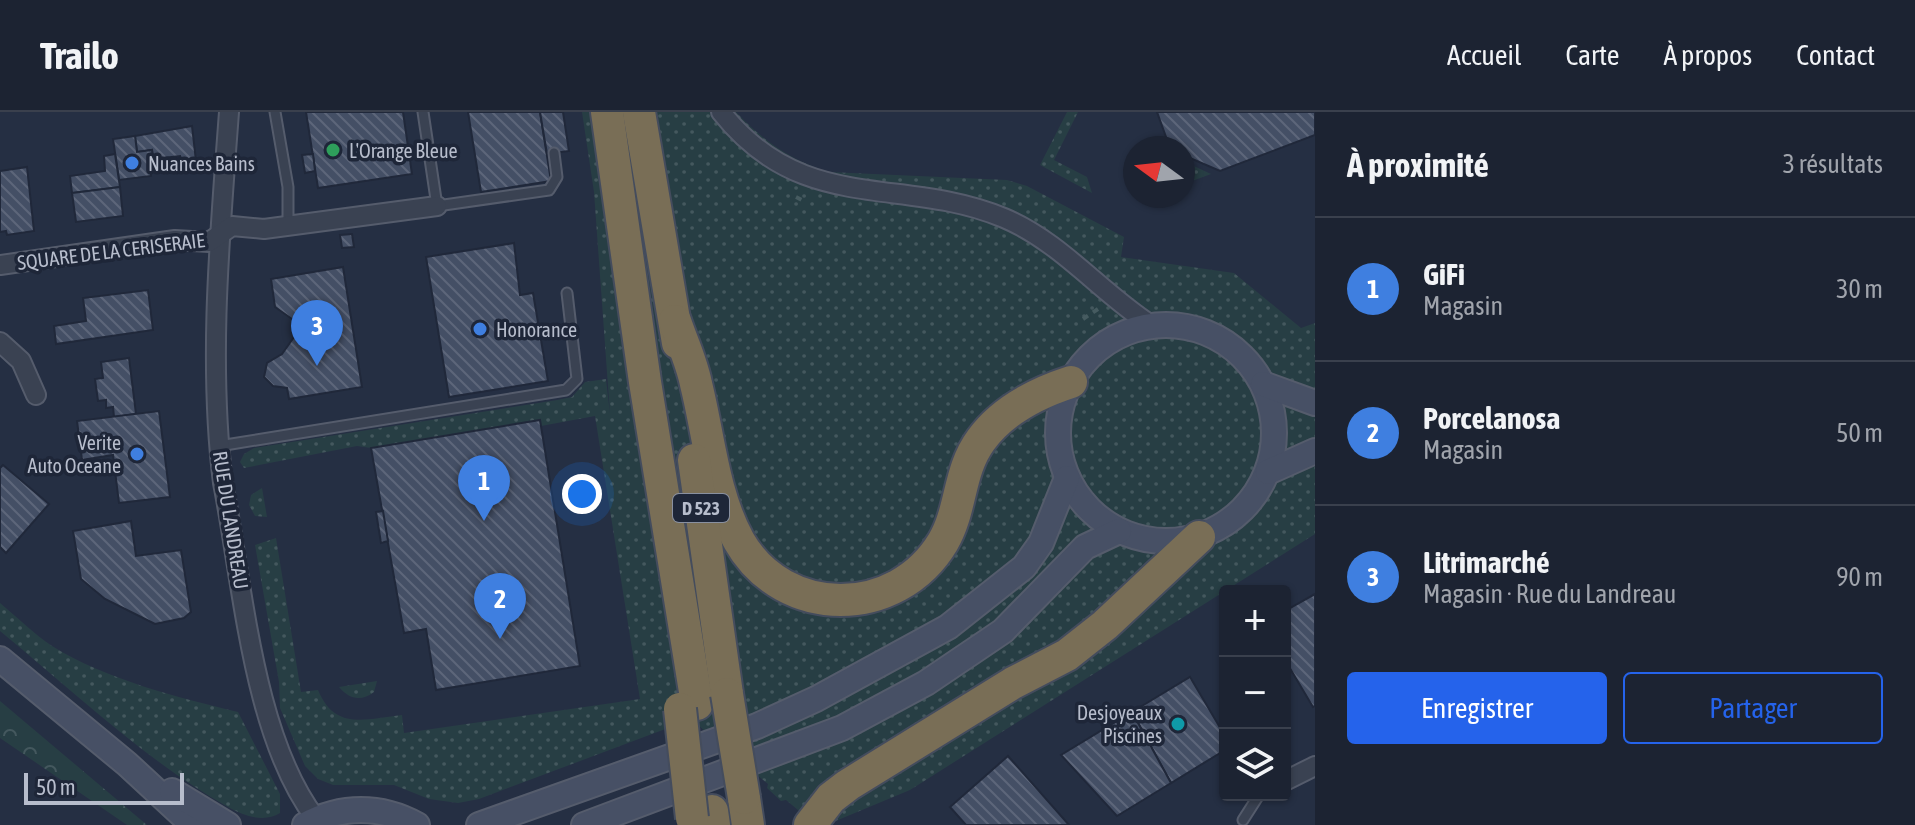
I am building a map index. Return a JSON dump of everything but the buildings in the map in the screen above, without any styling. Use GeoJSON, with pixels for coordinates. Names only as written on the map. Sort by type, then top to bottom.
{"type":"FeatureCollection","features":[{"type":"Feature","properties":{"kind":"highway","name":"D 523"},"geometry":{"type":"LineString","coordinates":[[607,112],[685,640],[678,674],[701,703],[746,812]]}},
{"type":"Feature","properties":{"kind":"highway","name":"D 523"},"geometry":{"type":"LineString","coordinates":[[639,112],[675,321],[701,703]]}},
{"type":"Feature","properties":{"kind":"highway"},"geometry":{"type":"LineString","coordinates":[[675,321],[696,381],[713,467],[739,540],[757,568],[778,583],[803,596],[830,602],[880,595],[902,585],[924,566],[944,541],[966,465],[980,441],[998,419],[1040,393],[1071,382]]}},
{"type":"Feature","properties":{"kind":"highway"},"geometry":{"type":"LineString","coordinates":[[810,825],[831,798],[848,785],[1013,683],[1067,655],[1105,625],[1199,537]]}},
{"type":"Feature","properties":{"kind":"highway"},"geometry":{"type":"LineString","coordinates":[[701,703],[703,820]]}},
{"type":"Feature","properties":{"kind":"main road"},"geometry":{"type":"LineString","coordinates":[[1151,325],[1185,326],[1217,336],[1244,357],[1263,384],[1273,412],[1275,442],[1268,472],[1252,500],[1228,523],[1199,537],[1172,542],[1145,540],[1119,531],[1088,509],[1067,478],[1059,446],[1060,413],[1071,382],[1103,345],[1126,332],[1151,325]]}},
{"type":"Feature","properties":{"kind":"main road"},"geometry":{"type":"LineString","coordinates":[[1263,384],[1315,403]]}},
{"type":"Feature","properties":{"kind":"main road"},"geometry":{"type":"LineString","coordinates":[[1268,472],[1315,451]]}},
{"type":"Feature","properties":{"kind":"main road"},"geometry":{"type":"LineString","coordinates":[[479,825],[757,726],[816,699],[948,627],[1024,567],[1041,543],[1067,478]]}},
{"type":"Feature","properties":{"kind":"main road"},"geometry":{"type":"LineString","coordinates":[[584,825],[842,728],[926,683],[1003,631],[1085,547],[1119,531]]}},
{"type":"Feature","properties":{"kind":"main road"},"geometry":{"type":"LineString","coordinates":[[0,659],[127,764],[193,825]]}},
{"type":"Feature","properties":{"kind":"main road"},"geometry":{"type":"LineString","coordinates":[[127,764],[228,825]]}},
{"type":"Feature","properties":{"kind":"main road"},"geometry":{"type":"LineString","coordinates":[[311,822],[344,811],[374,810],[417,825]]}},
{"type":"Feature","properties":{"kind":"street","name":"RUE DU LANDREAU"},"geometry":{"type":"LineString","coordinates":[[229,112],[220,234],[219,446],[266,718],[311,822]]}},
{"type":"Feature","properties":{"kind":"street"},"geometry":{"type":"LineString","coordinates":[[721,112],[759,149],[812,180],[977,209],[1018,225],[1050,244],[1151,325]]}},
{"type":"Feature","properties":{"kind":"street","name":"SQUARE DE LA CERISERAIE"},"geometry":{"type":"LineString","coordinates":[[0,265],[175,240],[209,242],[232,226],[264,229],[437,206]]}},
{"type":"Feature","properties":{"kind":"street"},"geometry":{"type":"LineString","coordinates":[[0,342],[21,361],[36,395]]}},
{"type":"Feature","properties":{"kind":"street"},"geometry":{"type":"LineString","coordinates":[[1291,778],[1315,766]]}},
{"type":"Feature","properties":{"kind":"lane"},"geometry":{"type":"LineString","coordinates":[[275,112],[288,187],[288,226]]}},
{"type":"Feature","properties":{"kind":"lane"},"geometry":{"type":"LineString","coordinates":[[423,112],[437,206],[549,190],[557,177],[554,153]]}},
{"type":"Feature","properties":{"kind":"lane"},"geometry":{"type":"LineString","coordinates":[[219,446],[566,390],[577,379],[567,293]]}},
{"type":"Feature","properties":{"kind":"lane"},"geometry":{"type":"LineString","coordinates":[[1243,820],[1255,801]]}},
{"type":"Feature","properties":{"kind":"path"},"geometry":{"type":"LineString","coordinates":[[796,197],[804,201]]}},
{"type":"Feature","properties":{"kind":"path"},"geometry":{"type":"LineString","coordinates":[[1083,319],[1105,304]]}},
{"type":"Feature","properties":{"kind":"green space"},"geometry":{"type":"Polygon","coordinates":[[[582,112],[736,112],[778,148],[829,172],[1007,180],[1027,186],[1124,237],[1121,257],[1234,273],[1301,328],[1315,323],[1315,534],[1234,585],[1219,585],[1219,595],[910,790],[826,825],[816,825],[786,800],[781,801],[767,788],[768,784],[667,699],[668,728],[479,799],[458,803],[429,799],[394,785],[333,785],[318,779],[305,766],[280,708],[279,682],[255,545],[276,538],[301,692],[318,690],[333,712],[342,717],[364,720],[402,715],[404,733],[640,699],[595,416],[541,426],[539,420],[371,448],[357,446],[244,468],[240,462],[244,454],[254,448],[557,400],[572,397],[585,382],[606,379],[610,414],[594,192],[582,112]]]}},
{"type":"Feature","properties":{"kind":"green space"},"geometry":{"type":"Polygon","coordinates":[[[1067,112],[1078,112],[1054,160],[1087,177],[1092,193],[1040,165],[1067,112]]]}},
{"type":"Feature","properties":{"kind":"green space"},"geometry":{"type":"Polygon","coordinates":[[[1195,167],[1211,174],[1195,180],[1195,167]]]}},
{"type":"Feature","properties":{"kind":"green space"},"geometry":{"type":"Polygon","coordinates":[[[262,488],[267,517],[255,516],[249,505],[251,495],[262,488]]]}},
{"type":"Feature","properties":{"kind":"green space"},"geometry":{"type":"Polygon","coordinates":[[[0,603],[52,646],[96,669],[238,712],[280,794],[280,813],[261,818],[234,810],[168,769],[0,631],[0,603]]]}},
{"type":"Feature","properties":{"kind":"green space"},"geometry":{"type":"Polygon","coordinates":[[[377,681],[374,692],[360,698],[347,694],[339,687],[377,681]]]}},
{"type":"Feature","properties":{"kind":"green space"},"geometry":{"type":"Polygon","coordinates":[[[0,701],[147,825],[127,825],[0,738],[0,701]]]}},
{"type":"Feature","properties":{"kind":"place","name":"L'Orange Bleue"},"geometry":{"type":"Point","coordinates":[333,150]}},
{"type":"Feature","properties":{"kind":"place","name":"Nuances Bains"},"geometry":{"type":"Point","coordinates":[132,163]}},
{"type":"Feature","properties":{"kind":"place","name":"Honorance"},"geometry":{"type":"Point","coordinates":[480,329]}},
{"type":"Feature","properties":{"kind":"place","name":"Litrimarché"},"geometry":{"type":"Point","coordinates":[317,366]}},
{"type":"Feature","properties":{"kind":"place","name":"Verite Auto Oceane"},"geometry":{"type":"Point","coordinates":[137,454]}},
{"type":"Feature","properties":{"kind":"place","name":"GiFi"},"geometry":{"type":"Point","coordinates":[484,521]}},
{"type":"Feature","properties":{"kind":"place","name":"Porcelanosa"},"geometry":{"type":"Point","coordinates":[500,639]}},
{"type":"Feature","properties":{"kind":"place","name":"Desjoyeaux Piscines"},"geometry":{"type":"Point","coordinates":[1178,724]}}]}
